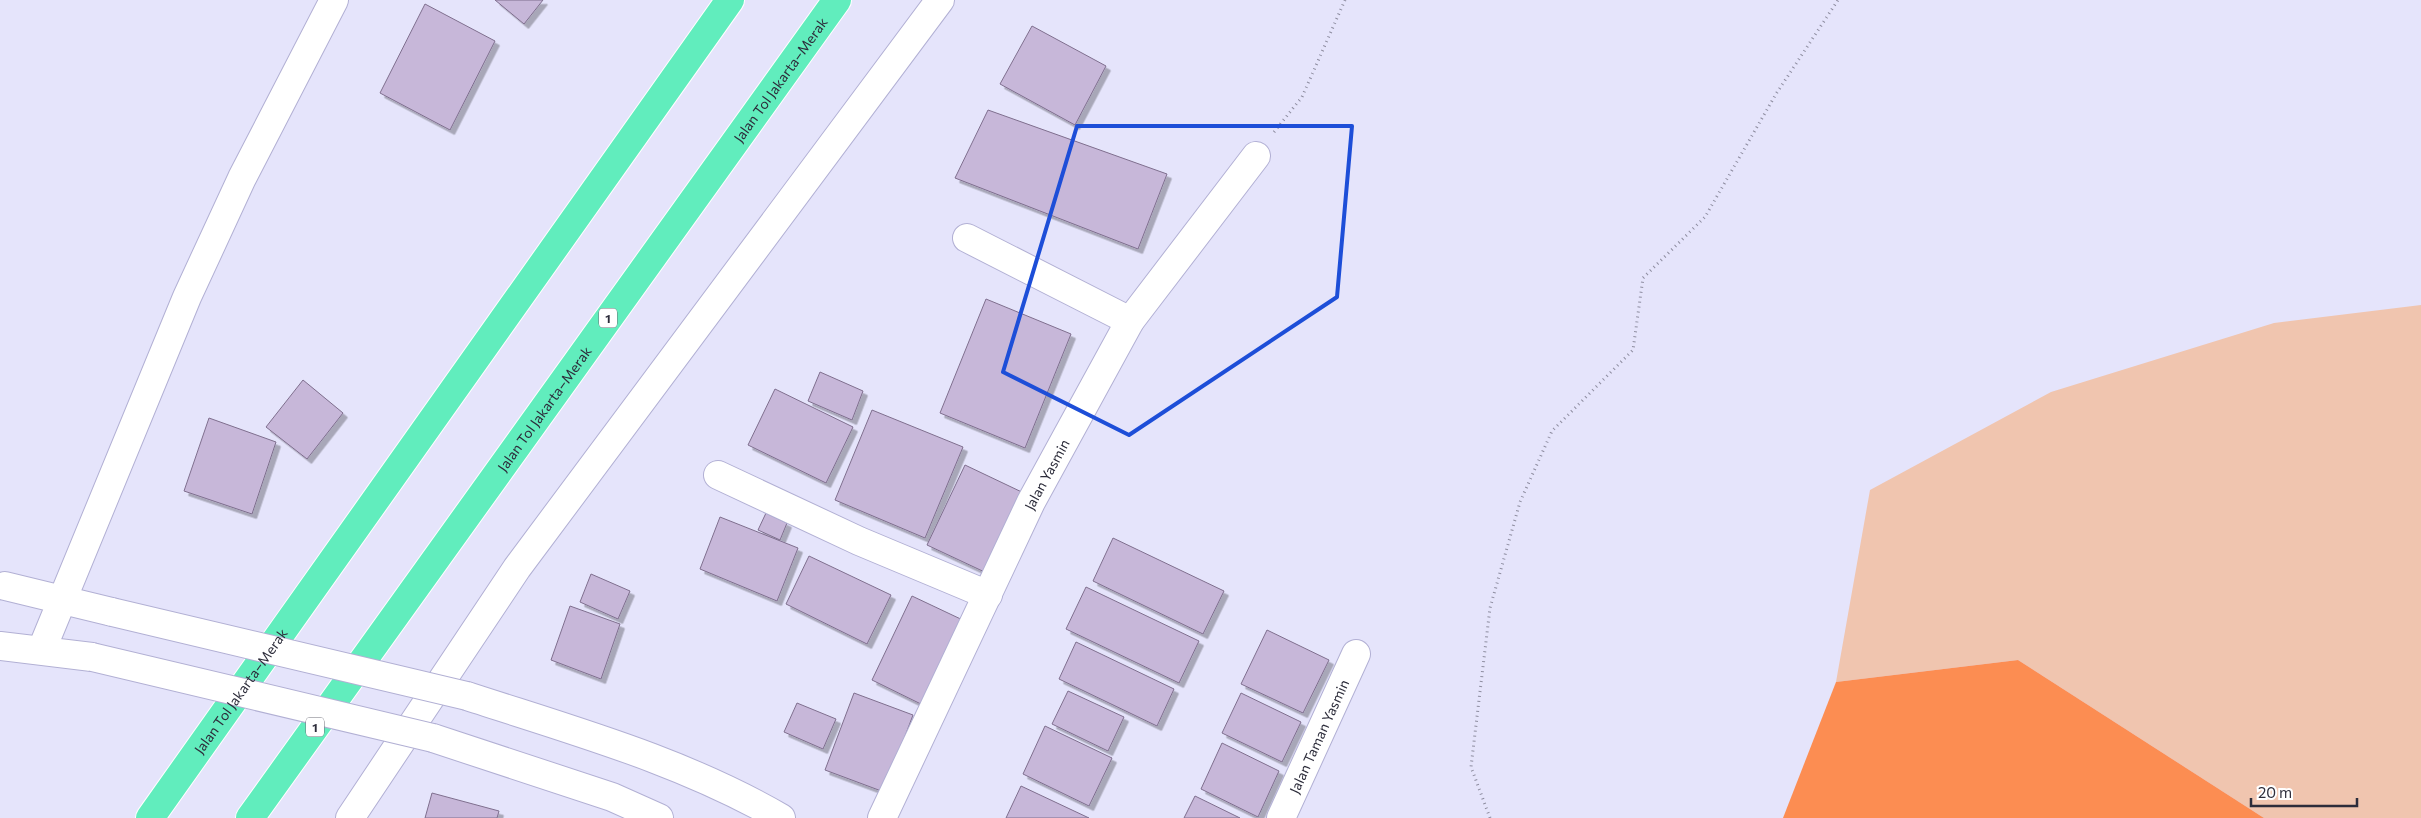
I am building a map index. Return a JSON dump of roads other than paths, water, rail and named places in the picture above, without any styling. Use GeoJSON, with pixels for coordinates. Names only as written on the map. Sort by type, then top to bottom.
{"type":"FeatureCollection","features":[{"type":"Feature","properties":{"kind":"highway"},"geometry":{"type":"LineString","coordinates":[[694,50],[723,0]]}},
{"type":"Feature","properties":{"kind":"highway","name":"Jalan Tol Jakarta–Merak"},"geometry":{"type":"LineString","coordinates":[[150,818],[730,0]]}},
{"type":"Feature","properties":{"kind":"highway","name":"Jalan Tol Jakarta–Merak"},"geometry":{"type":"LineString","coordinates":[[250,818],[837,0]]}},
{"type":"Feature","properties":{"kind":"street"},"geometry":{"type":"LineString","coordinates":[[42,649],[187,297],[242,178],[334,0]]}},
{"type":"Feature","properties":{"kind":"street"},"geometry":{"type":"LineString","coordinates":[[350,818],[517,568],[940,0]]}},
{"type":"Feature","properties":{"kind":"street","name":"Jalan Yasmin"},"geometry":{"type":"LineString","coordinates":[[882,818],[1031,502],[1130,320],[1256,156]]}},
{"type":"Feature","properties":{"kind":"street"},"geometry":{"type":"LineString","coordinates":[[967,238],[1130,320]]}},
{"type":"Feature","properties":{"kind":"street"},"geometry":{"type":"LineString","coordinates":[[718,474],[859,541],[988,595]]}},
{"type":"Feature","properties":{"kind":"street"},"geometry":{"type":"LineString","coordinates":[[2,586],[467,696],[642,753],[741,795],[772,816]]}},
{"type":"Feature","properties":{"kind":"street"},"geometry":{"type":"LineString","coordinates":[[0,646],[42,649],[92,657],[433,738],[612,797],[659,818]]}},
{"type":"Feature","properties":{"kind":"street","name":"Jalan Taman Yasmin"},"geometry":{"type":"LineString","coordinates":[[1281,818],[1356,654]]}}]}
